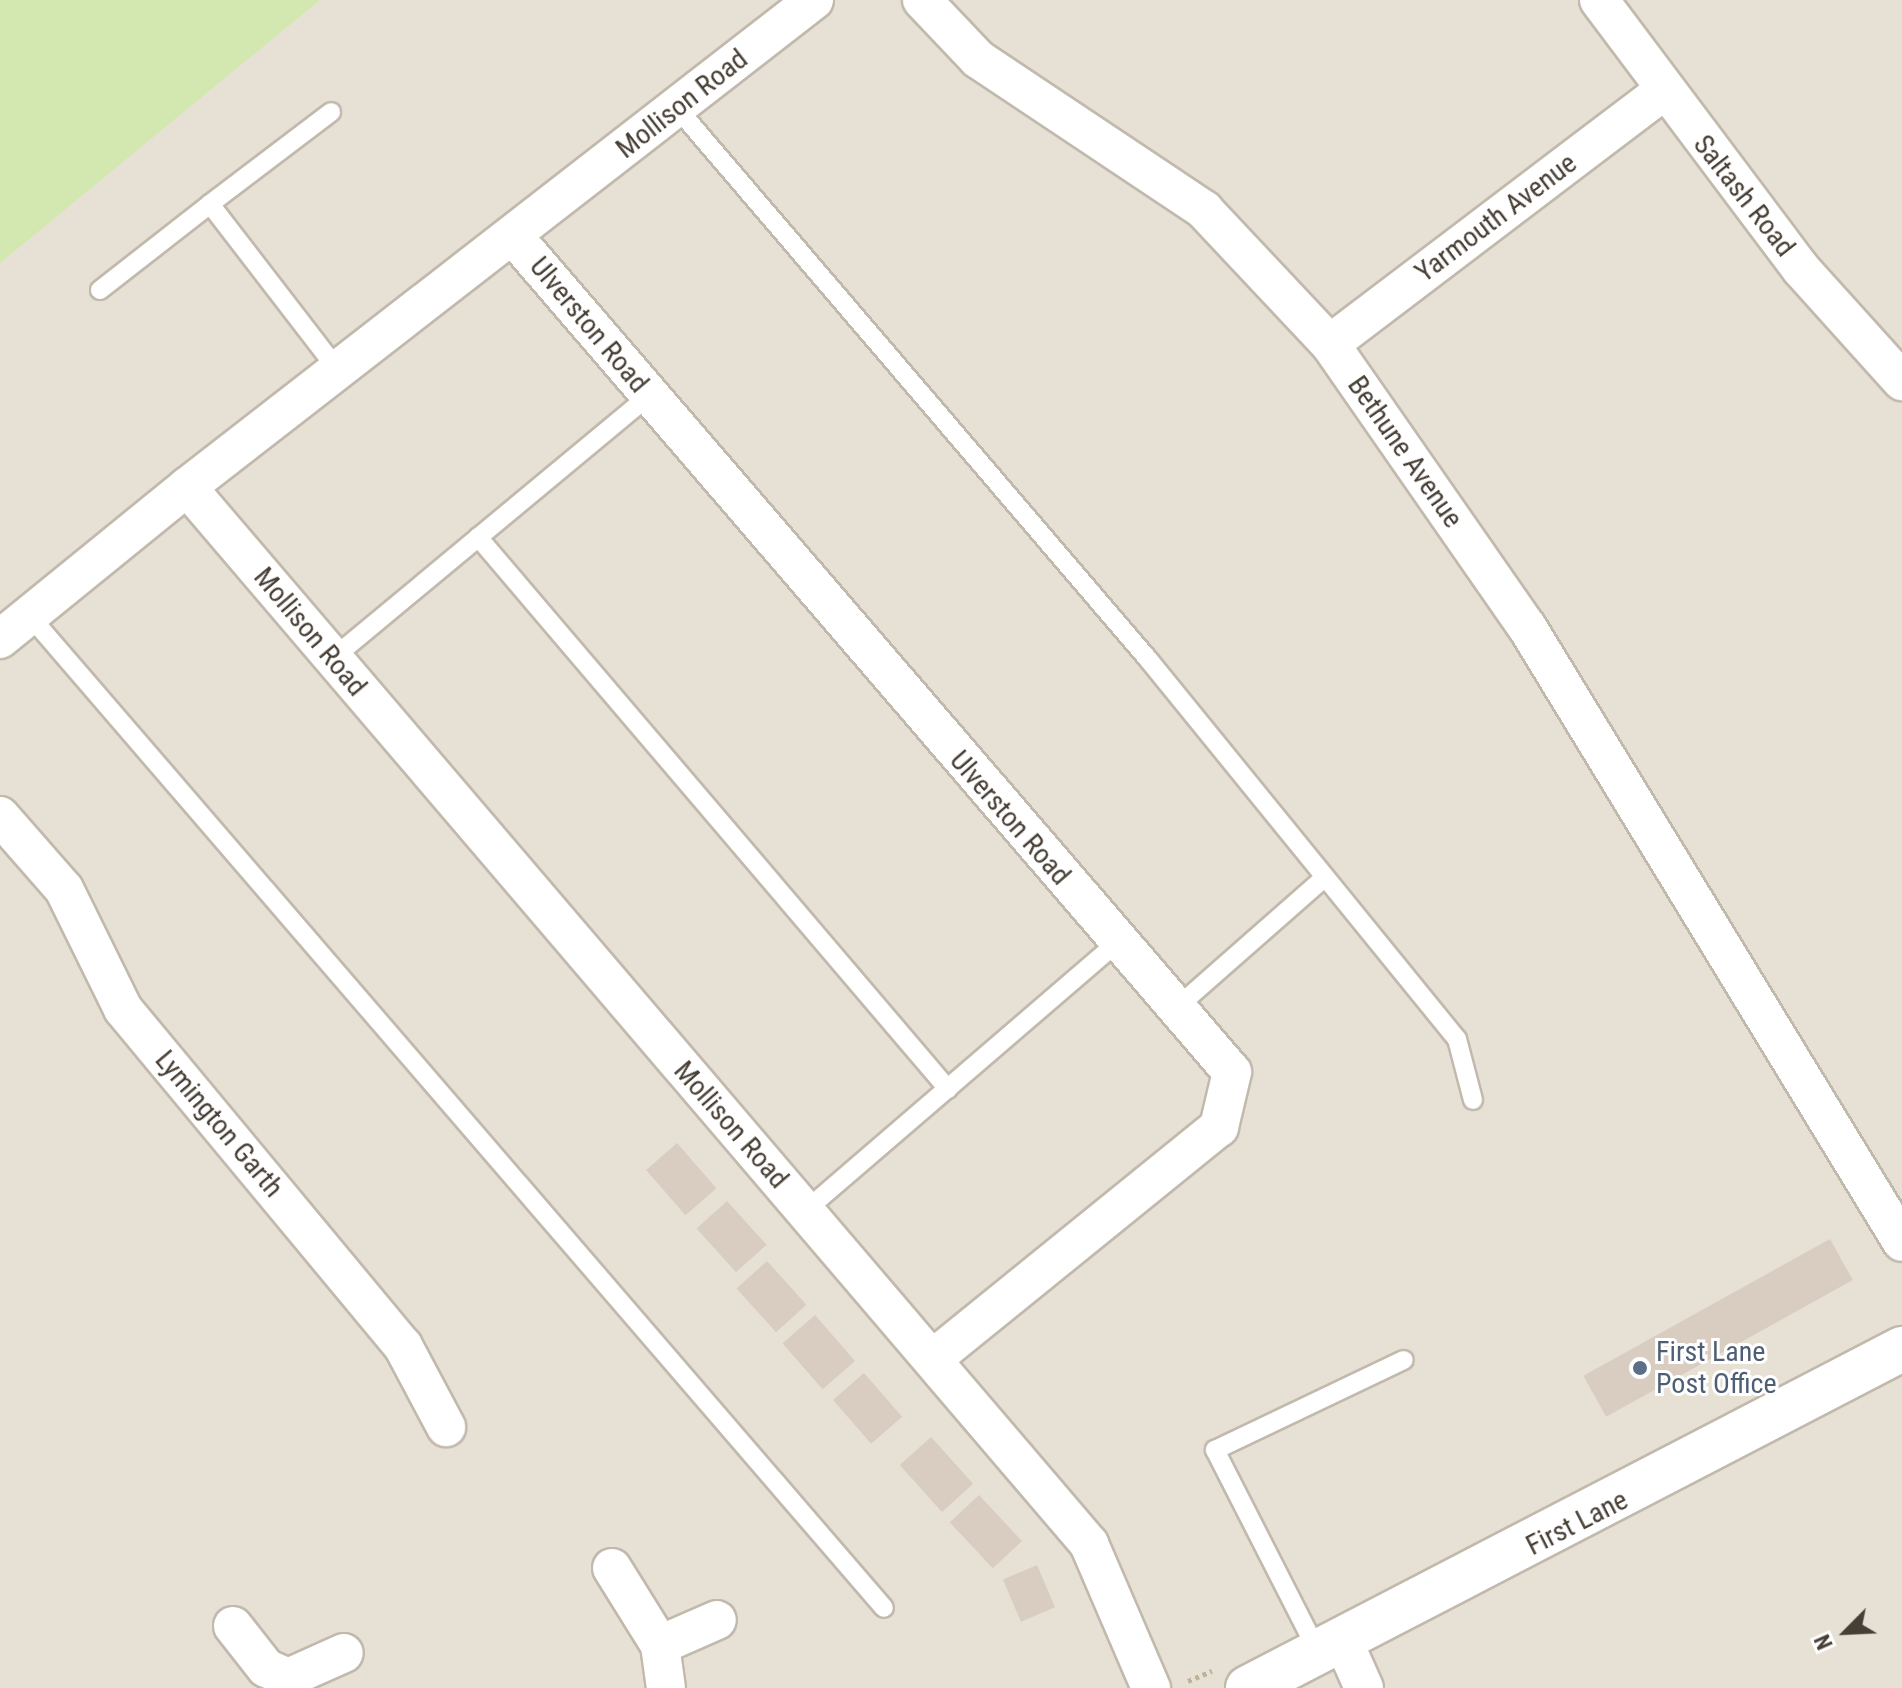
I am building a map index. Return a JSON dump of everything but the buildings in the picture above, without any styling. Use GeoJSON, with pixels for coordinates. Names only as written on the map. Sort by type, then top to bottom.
{"type":"FeatureCollection","features":[{"type":"Feature","properties":{"kind":"street","name":"Mollison Road"},"geometry":{"type":"LineString","coordinates":[[814,0],[340,373],[187,487],[1089,1544],[1151,1688]]}},
{"type":"Feature","properties":{"kind":"street","name":"Bethune Avenue"},"geometry":{"type":"LineString","coordinates":[[922,0],[978,59],[1204,210],[1330,344],[1527,627],[1767,1013],[1902,1242]]}},
{"type":"Feature","properties":{"kind":"street","name":"Saltash Road"},"geometry":{"type":"LineString","coordinates":[[1599,0],[1663,91],[1801,269],[1902,381]]}},
{"type":"Feature","properties":{"kind":"street","name":"Yarmouth Avenue"},"geometry":{"type":"LineString","coordinates":[[1330,344],[1663,91]]}},
{"type":"Feature","properties":{"kind":"street","name":"Ulverston Road"},"geometry":{"type":"LineString","coordinates":[[514,237],[1117,943],[1232,1072],[1219,1127],[941,1370]]}},
{"type":"Feature","properties":{"kind":"street"},"geometry":{"type":"LineString","coordinates":[[0,639],[187,487]]}},
{"type":"Feature","properties":{"kind":"street","name":"Lymington Garth"},"geometry":{"type":"LineString","coordinates":[[0,816],[64,889],[123,1009],[403,1346],[446,1427]]}},
{"type":"Feature","properties":{"kind":"street","name":"First Lane"},"geometry":{"type":"LineString","coordinates":[[1248,1688],[1332,1649],[1902,1349]]}},
{"type":"Feature","properties":{"kind":"street"},"geometry":{"type":"LineString","coordinates":[[612,1568],[660,1645],[666,1688]]}},
{"type":"Feature","properties":{"kind":"street"},"geometry":{"type":"LineString","coordinates":[[660,1645],[717,1620]]}},
{"type":"Feature","properties":{"kind":"street"},"geometry":{"type":"LineString","coordinates":[[233,1626],[265,1678],[288,1678],[344,1653]]}},
{"type":"Feature","properties":{"kind":"street"},"geometry":{"type":"LineString","coordinates":[[1332,1649],[1364,1688]]}},
{"type":"Feature","properties":{"kind":"lane"},"geometry":{"type":"LineString","coordinates":[[677,108],[1148,659],[1457,1039],[1473,1100]]}},
{"type":"Feature","properties":{"kind":"lane"},"geometry":{"type":"LineString","coordinates":[[100,290],[331,112]]}},
{"type":"Feature","properties":{"kind":"lane"},"geometry":{"type":"LineString","coordinates":[[210,204],[340,373]]}},
{"type":"Feature","properties":{"kind":"lane"},"geometry":{"type":"LineString","coordinates":[[333,658],[649,396]]}},
{"type":"Feature","properties":{"kind":"lane"},"geometry":{"type":"LineString","coordinates":[[478,537],[948,1089]]}},
{"type":"Feature","properties":{"kind":"lane"},"geometry":{"type":"LineString","coordinates":[[29,615],[884,1608]]}},
{"type":"Feature","properties":{"kind":"lane"},"geometry":{"type":"LineString","coordinates":[[1175,1009],[1324,878]]}},
{"type":"Feature","properties":{"kind":"lane"},"geometry":{"type":"LineString","coordinates":[[805,1211],[1117,943]]}},
{"type":"Feature","properties":{"kind":"lane"},"geometry":{"type":"LineString","coordinates":[[1332,1649],[1215,1450],[1404,1360]]}},
{"type":"Feature","properties":{"kind":"shaded area"},"geometry":{"type":"Polygon","coordinates":[[[0,0],[1902,0],[1902,1688],[0,1688],[0,0]]]}},
{"type":"Feature","properties":{"kind":"green space"},"geometry":{"type":"Polygon","coordinates":[[[0,0],[320,0],[0,263],[0,0]]]}},
{"type":"Feature","properties":{"kind":"place","name":"First Lane Post Office"},"geometry":{"type":"Point","coordinates":[1640,1368]}}]}
